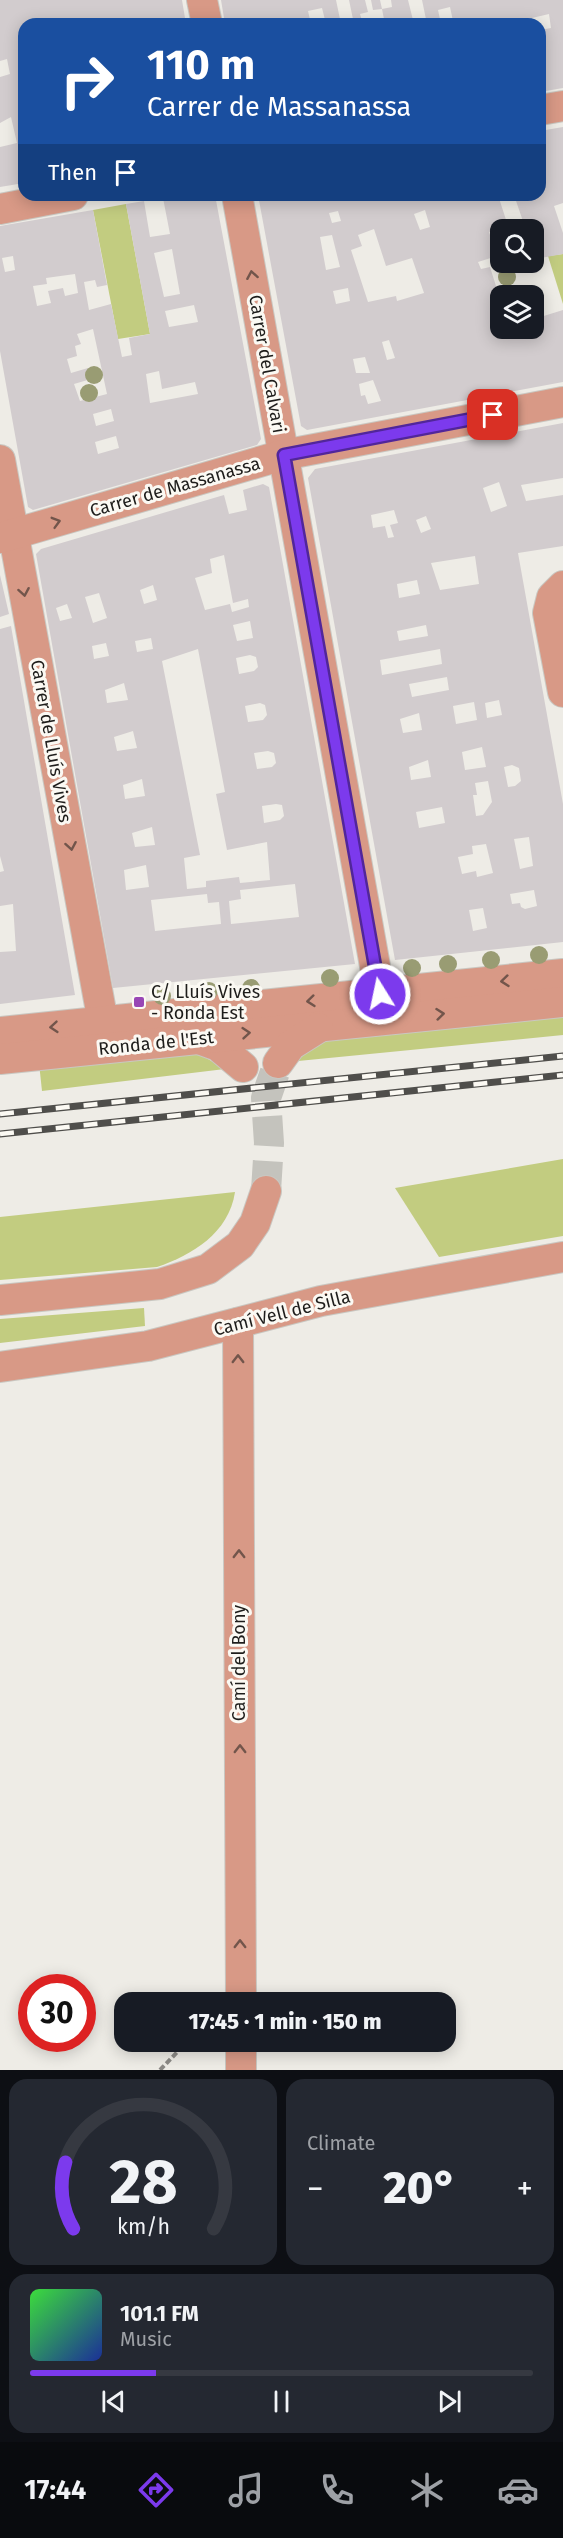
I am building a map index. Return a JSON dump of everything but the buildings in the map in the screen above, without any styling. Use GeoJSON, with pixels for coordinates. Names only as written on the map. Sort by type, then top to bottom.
{"type":"FeatureCollection","features":[{"type":"Feature","properties":{"kind":"street"},"geometry":{"type":"LineString","coordinates":[[202,0],[206,18]]}},
{"type":"Feature","properties":{"kind":"street"},"geometry":{"type":"LineString","coordinates":[[546,109],[563,106]]}},
{"type":"Feature","properties":{"kind":"street"},"geometry":{"type":"LineString","coordinates":[[0,209],[42,201]]}},
{"type":"Feature","properties":{"kind":"street","name":"Carrer del Calvari"},"geometry":{"type":"LineString","coordinates":[[238,201],[380,994]]}},
{"type":"Feature","properties":{"kind":"street","name":"Carrer de Massanassa"},"geometry":{"type":"LineString","coordinates":[[7,536],[284,455],[563,402]]}},
{"type":"Feature","properties":{"kind":"street","name":"Carrer de Lluís Vives"},"geometry":{"type":"LineString","coordinates":[[0,459],[7,536],[103,1023]]}},
{"type":"Feature","properties":{"kind":"street"},"geometry":{"type":"LineString","coordinates":[[563,586],[552,597],[548,614],[563,692]]}},
{"type":"Feature","properties":{"kind":"street","name":"Ronda de l'Est"},"geometry":{"type":"LineString","coordinates":[[0,1032],[563,975]]}},
{"type":"Feature","properties":{"kind":"street","name":"Ronda de l'Est"},"geometry":{"type":"LineString","coordinates":[[0,1059],[563,1002]]}},
{"type":"Feature","properties":{"kind":"street"},"geometry":{"type":"LineString","coordinates":[[278,1063],[291,1045],[321,1026]]}},
{"type":"Feature","properties":{"kind":"street"},"geometry":{"type":"LineString","coordinates":[[196,1038],[218,1046],[243,1066]]}},
{"type":"Feature","properties":{"kind":"street"},"geometry":{"type":"LineString","coordinates":[[0,1300],[160,1284],[208,1269],[240,1245],[255,1223],[266,1191]]}},
{"type":"Feature","properties":{"kind":"street","name":"Camí Vell de Silla"},"geometry":{"type":"LineString","coordinates":[[0,1367],[148,1346],[321,1301],[563,1257]]}},
{"type":"Feature","properties":{"kind":"street","name":"Camí del Bony"},"geometry":{"type":"LineString","coordinates":[[238,1323],[241,1992]]}},
{"type":"Feature","properties":{"kind":"path"},"geometry":{"type":"LineString","coordinates":[[160,2070],[185,2044],[241,2053]]}},
{"type":"Feature","properties":{"kind":"green space"},"geometry":{"type":"Polygon","coordinates":[[[126,204],[150,334],[118,339],[93,210],[126,204]]]}},
{"type":"Feature","properties":{"kind":"green space"},"geometry":{"type":"Polygon","coordinates":[[[563,254],[563,304],[548,256],[563,254]]]}},
{"type":"Feature","properties":{"kind":"green space"},"geometry":{"type":"Polygon","coordinates":[[[563,1010],[563,1035],[288,1062],[321,1035],[563,1010]]]}},
{"type":"Feature","properties":{"kind":"green space"},"geometry":{"type":"Polygon","coordinates":[[[191,1049],[225,1069],[42,1091],[39,1063],[191,1049]]]}},
{"type":"Feature","properties":{"kind":"green space"},"geometry":{"type":"Polygon","coordinates":[[[563,1159],[563,1236],[439,1257],[395,1188],[563,1159]]]}},
{"type":"Feature","properties":{"kind":"green space"},"geometry":{"type":"Polygon","coordinates":[[[235,1192],[231,1207],[217,1231],[195,1249],[157,1267],[0,1280],[0,1217],[235,1192]]]}},
{"type":"Feature","properties":{"kind":"green space"},"geometry":{"type":"Polygon","coordinates":[[[144,1308],[145,1326],[0,1343],[0,1319],[144,1308]]]}},
{"type":"Feature","properties":{"kind":"tunnel"},"geometry":{"type":"LineString","coordinates":[[266,1191],[269,1143],[266,1098],[278,1063]]}},
{"type":"Feature","properties":{"kind":"railway"},"geometry":{"type":"LineString","coordinates":[[0,1114],[563,1056]]}},
{"type":"Feature","properties":{"kind":"railway"},"geometry":{"type":"LineString","coordinates":[[0,1134],[563,1075]]}},
{"type":"Feature","properties":{"kind":"place","name":"C/ Lluís Vives - Ronda Est"},"geometry":{"type":"Point","coordinates":[139,1002]}},
{"type":"Feature","properties":{"kind":"route"},"geometry":{"type":"LineString","coordinates":[[380,994],[284,455],[493,415]]}}]}
